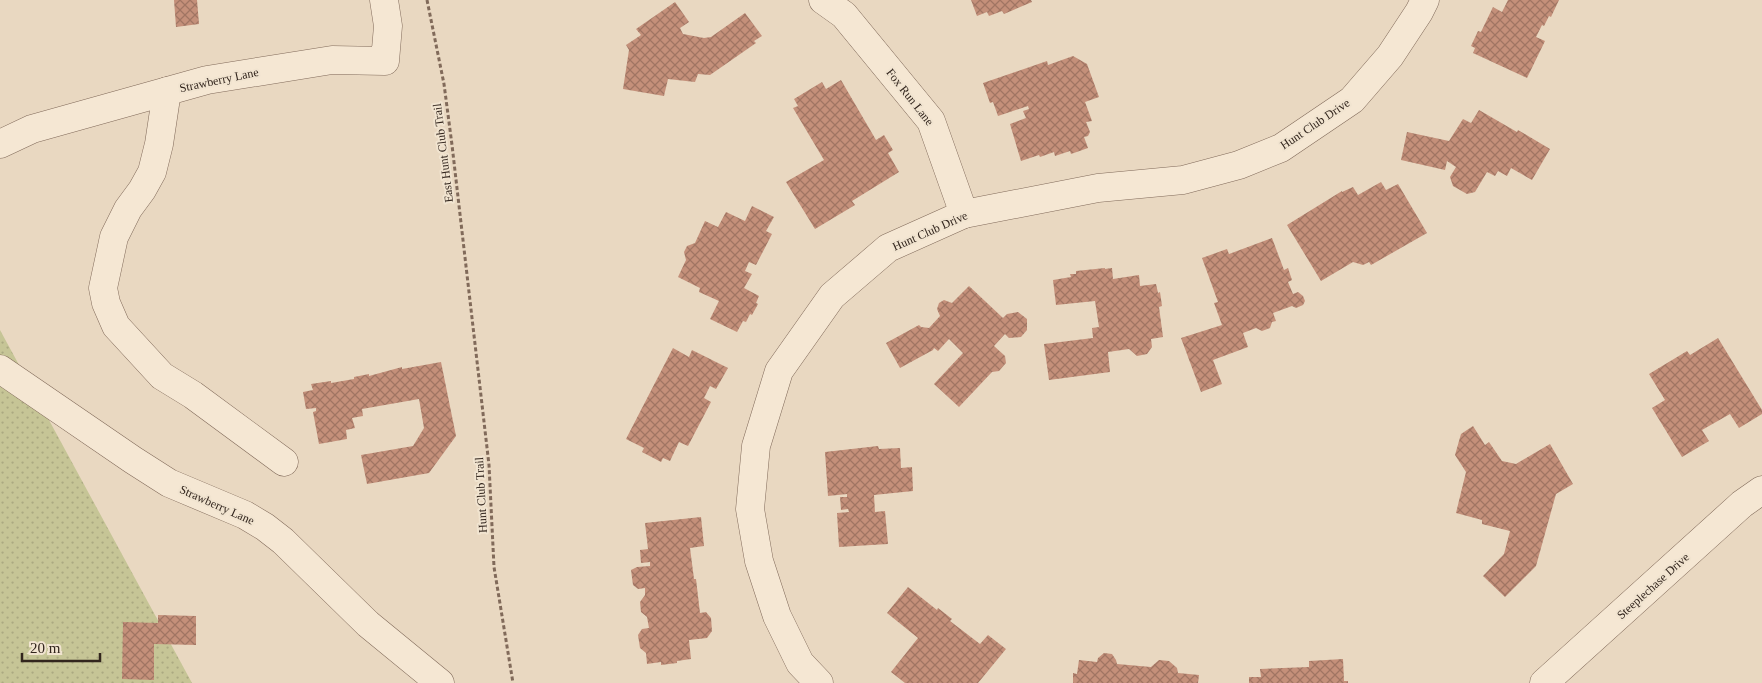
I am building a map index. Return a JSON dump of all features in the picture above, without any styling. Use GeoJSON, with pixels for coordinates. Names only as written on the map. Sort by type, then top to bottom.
{"type":"FeatureCollection","features":[{"type":"Feature","properties":{"kind":"street","name":"Strawberry Lane"},"geometry":{"type":"LineString","coordinates":[[0,144],[32,129],[207,80],[332,60],[385,61],[388,26],[384,0]]}},
{"type":"Feature","properties":{"kind":"street","name":"Fox Run Lane"},"geometry":{"type":"LineString","coordinates":[[823,0],[844,15],[931,121],[964,214]]}},
{"type":"Feature","properties":{"kind":"street","name":"Hunt Club Drive"},"geometry":{"type":"LineString","coordinates":[[819,683],[800,663],[777,616],[759,561],[750,509],[756,446],[779,371],[832,296],[888,248],[964,214],[1098,188],[1182,180],[1239,165],[1281,148],[1352,100],[1390,56],[1425,0]]}},
{"type":"Feature","properties":{"kind":"street"},"geometry":{"type":"LineString","coordinates":[[167,91],[159,144],[152,172],[128,209],[114,237],[103,288],[106,303],[116,326],[162,376],[193,394],[284,462]]}},
{"type":"Feature","properties":{"kind":"street","name":"Strawberry Lane"},"geometry":{"type":"LineString","coordinates":[[0,369],[169,483],[245,515],[265,527],[283,541],[368,624],[440,683]]}},
{"type":"Feature","properties":{"kind":"street","name":"Steeplechase Drive"},"geometry":{"type":"LineString","coordinates":[[1544,683],[1742,504],[1762,490]]}},
{"type":"Feature","properties":{"kind":"path","name":"East Hunt Club Trail"},"geometry":{"type":"LineString","coordinates":[[427,0],[444,84],[471,305]]}},
{"type":"Feature","properties":{"kind":"path","name":"Hunt Club Trail"},"geometry":{"type":"LineString","coordinates":[[471,305],[489,465],[494,567],[507,637],[513,683]]}},
{"type":"Feature","properties":{"kind":"shaded area"},"geometry":{"type":"Polygon","coordinates":[[[0,330],[192,683],[0,683],[0,330]]]}},
{"type":"Feature","properties":{"kind":"building"},"geometry":{"type":"Polygon","coordinates":[[[174,0],[197,0],[199,24],[176,27],[174,0]]]}},
{"type":"Feature","properties":{"kind":"building"},"geometry":{"type":"Polygon","coordinates":[[[971,0],[1031,0],[1032,2],[1004,14],[1002,11],[989,16],[987,12],[977,16],[971,0]]]}},
{"type":"Feature","properties":{"kind":"building"},"geometry":{"type":"Polygon","coordinates":[[[1508,0],[1559,0],[1551,17],[1549,16],[1544,26],[1542,25],[1536,37],[1545,41],[1527,78],[1473,53],[1475,48],[1471,46],[1478,31],[1481,32],[1493,7],[1502,12],[1508,0]]]}},
{"type":"Feature","properties":{"kind":"building"},"geometry":{"type":"Polygon","coordinates":[[[675,2],[689,22],[680,28],[683,34],[704,38],[711,37],[745,13],[762,36],[754,41],[756,43],[710,75],[698,74],[695,82],[668,79],[664,96],[623,89],[629,50],[626,45],[641,35],[636,29],[675,2]]]}},
{"type":"Feature","properties":{"kind":"building"},"geometry":{"type":"Polygon","coordinates":[[[1073,56],[1087,64],[1099,97],[1085,102],[1092,121],[1086,122],[1090,132],[1088,136],[1084,137],[1088,148],[1071,154],[1070,151],[1055,156],[1054,152],[1021,161],[1010,124],[1026,118],[1023,111],[1029,109],[1028,106],[998,116],[993,102],[990,103],[983,83],[1047,61],[1048,65],[1073,56]]]}},
{"type":"Feature","properties":{"kind":"building"},"geometry":{"type":"Polygon","coordinates":[[[841,80],[876,140],[884,135],[893,150],[888,153],[899,172],[852,201],[855,205],[815,229],[786,182],[824,160],[793,108],[798,106],[794,99],[822,82],[826,89],[841,80]]]}},
{"type":"Feature","properties":{"kind":"building"},"geometry":{"type":"Polygon","coordinates":[[[1479,110],[1550,149],[1532,180],[1511,168],[1507,176],[1498,171],[1495,176],[1487,172],[1475,192],[1467,194],[1453,186],[1450,177],[1456,167],[1447,161],[1445,170],[1401,160],[1407,132],[1449,141],[1463,119],[1471,123],[1479,110]]]}},
{"type":"Feature","properties":{"kind":"building"},"geometry":{"type":"Polygon","coordinates":[[[1381,182],[1386,190],[1398,184],[1427,233],[1371,265],[1369,262],[1363,265],[1353,262],[1321,281],[1287,225],[1342,191],[1353,187],[1358,195],[1381,182]]]}},
{"type":"Feature","properties":{"kind":"building"},"geometry":{"type":"Polygon","coordinates":[[[752,206],[774,217],[766,231],[772,234],[756,265],[749,262],[745,271],[752,274],[744,288],[759,296],[756,303],[758,304],[746,322],[743,321],[737,332],[710,319],[719,301],[699,292],[700,288],[678,277],[686,260],[684,252],[687,246],[695,243],[705,221],[718,227],[726,212],[745,221],[752,206]]]}},
{"type":"Feature","properties":{"kind":"building"},"geometry":{"type":"Polygon","coordinates":[[[1272,238],[1284,270],[1288,268],[1292,280],[1288,282],[1293,294],[1298,292],[1305,301],[1303,305],[1296,308],[1292,306],[1273,313],[1276,321],[1272,322],[1270,328],[1262,331],[1256,328],[1243,333],[1248,347],[1213,360],[1222,384],[1201,392],[1181,338],[1222,325],[1214,303],[1218,302],[1202,258],[1227,249],[1229,254],[1272,238]]]}},
{"type":"Feature","properties":{"kind":"building"},"geometry":{"type":"Polygon","coordinates":[[[1112,268],[1113,279],[1139,275],[1140,286],[1156,284],[1158,293],[1160,292],[1162,306],[1159,307],[1163,337],[1151,339],[1152,347],[1147,354],[1137,356],[1129,349],[1108,352],[1110,372],[1049,380],[1044,344],[1093,338],[1092,328],[1099,327],[1095,301],[1056,305],[1053,280],[1071,277],[1070,274],[1076,274],[1076,271],[1112,268]]]}},
{"type":"Feature","properties":{"kind":"building"},"geometry":{"type":"Polygon","coordinates":[[[969,286],[1003,318],[1007,314],[1018,312],[1027,319],[1027,330],[1021,337],[1009,338],[1005,334],[994,346],[1005,356],[1006,363],[999,371],[992,372],[959,407],[934,384],[963,353],[949,339],[938,351],[934,348],[900,368],[886,343],[919,325],[929,328],[940,316],[937,309],[939,303],[944,300],[952,303],[969,286]]]}},
{"type":"Feature","properties":{"kind":"building"},"geometry":{"type":"Polygon","coordinates":[[[1718,338],[1762,410],[1762,414],[1739,428],[1730,414],[1702,430],[1709,441],[1682,457],[1652,408],[1665,400],[1649,374],[1687,351],[1690,355],[1718,338]]]}},
{"type":"Feature","properties":{"kind":"building"},"geometry":{"type":"Polygon","coordinates":[[[673,348],[689,357],[692,350],[728,368],[716,389],[710,386],[704,398],[711,402],[688,446],[679,442],[670,461],[663,458],[661,462],[642,452],[644,448],[626,439],[673,348]]]}},
{"type":"Feature","properties":{"kind":"building"},"geometry":{"type":"Polygon","coordinates":[[[441,362],[456,436],[429,473],[367,484],[361,455],[413,446],[424,428],[419,399],[362,409],[363,416],[352,418],[355,428],[346,430],[347,439],[319,444],[313,412],[316,411],[316,408],[306,409],[303,392],[313,390],[311,384],[331,381],[331,383],[369,374],[369,376],[402,367],[402,369],[441,362]]]}},
{"type":"Feature","properties":{"kind":"building"},"geometry":{"type":"Polygon","coordinates":[[[1473,426],[1485,445],[1489,442],[1502,461],[1516,464],[1550,444],[1573,484],[1556,494],[1536,566],[1505,597],[1483,576],[1504,554],[1510,531],[1482,524],[1482,520],[1456,513],[1466,472],[1455,455],[1461,434],[1473,426]]]}},
{"type":"Feature","properties":{"kind":"building"},"geometry":{"type":"Polygon","coordinates":[[[878,446],[879,449],[900,448],[901,468],[912,467],[913,491],[874,495],[875,512],[885,511],[888,544],[839,547],[837,513],[849,512],[848,509],[841,510],[840,497],[847,497],[847,494],[828,496],[825,452],[878,446]]]}},
{"type":"Feature","properties":{"kind":"building"},"geometry":{"type":"Polygon","coordinates":[[[701,517],[704,546],[690,548],[700,613],[706,612],[711,618],[712,631],[707,638],[689,640],[691,659],[661,665],[661,662],[647,664],[646,653],[640,648],[638,635],[642,629],[649,628],[647,617],[641,612],[640,602],[645,595],[645,588],[638,589],[633,585],[631,570],[637,567],[650,566],[650,562],[641,563],[640,550],[648,549],[645,523],[701,517]]]}},
{"type":"Feature","properties":{"kind":"building"},"geometry":{"type":"Polygon","coordinates":[[[908,587],[937,610],[938,608],[952,619],[950,621],[980,644],[988,635],[1006,649],[978,683],[905,683],[891,672],[918,638],[887,613],[908,587]]]}},
{"type":"Feature","properties":{"kind":"building"},"geometry":{"type":"Polygon","coordinates":[[[158,615],[196,616],[196,645],[154,644],[154,680],[122,679],[123,622],[158,623],[158,615]]]}},
{"type":"Feature","properties":{"kind":"building"},"geometry":{"type":"Polygon","coordinates":[[[1104,653],[1112,654],[1117,664],[1151,667],[1159,660],[1169,661],[1177,668],[1178,673],[1199,675],[1198,683],[1073,683],[1073,673],[1077,674],[1079,660],[1097,662],[1098,658],[1104,653]]]}},
{"type":"Feature","properties":{"kind":"building"},"geometry":{"type":"Polygon","coordinates":[[[1343,659],[1344,681],[1348,681],[1348,683],[1249,683],[1249,677],[1261,677],[1260,669],[1309,667],[1309,661],[1343,659]]]}}]}
